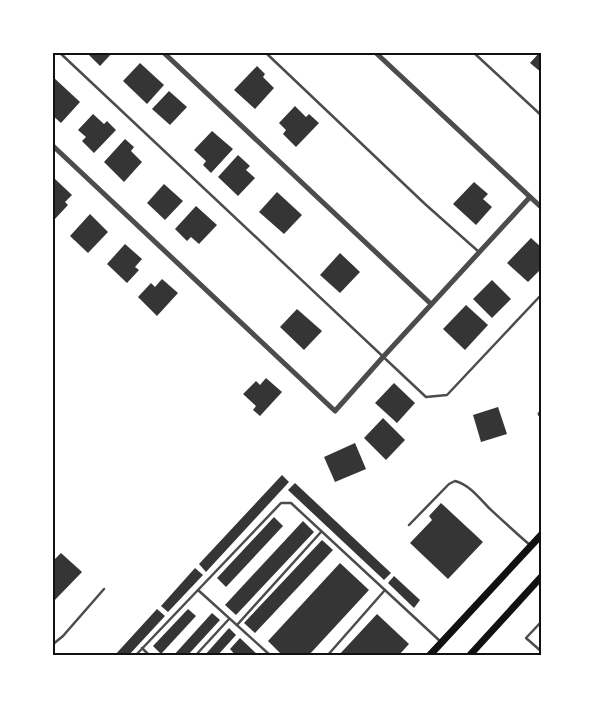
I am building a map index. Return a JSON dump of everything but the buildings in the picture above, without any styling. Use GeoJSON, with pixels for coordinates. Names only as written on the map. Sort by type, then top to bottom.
{"type":"FeatureCollection","features":[{"type":"Feature","properties":{"kind":"main road"},"geometry":{"type":"LineString","coordinates":[[429,656],[542,534]]}},
{"type":"Feature","properties":{"kind":"main road"},"geometry":{"type":"LineString","coordinates":[[469,656],[542,576]]}},
{"type":"Feature","properties":{"kind":"street"},"geometry":{"type":"LineString","coordinates":[[163,52],[431,304]]}},
{"type":"Feature","properties":{"kind":"street"},"geometry":{"type":"LineString","coordinates":[[375,52],[542,208]]}},
{"type":"Feature","properties":{"kind":"street"},"geometry":{"type":"LineString","coordinates":[[52,145],[335,411],[530,198]]}},
{"type":"Feature","properties":{"kind":"lane"},"geometry":{"type":"LineString","coordinates":[[59,52],[426,397],[447,395],[542,294]]}},
{"type":"Feature","properties":{"kind":"lane"},"geometry":{"type":"LineString","coordinates":[[265,52],[425,204],[479,252]]}},
{"type":"Feature","properties":{"kind":"lane"},"geometry":{"type":"LineString","coordinates":[[473,52],[542,116]]}},
{"type":"Feature","properties":{"kind":"lane"},"geometry":{"type":"LineString","coordinates":[[409,525],[449,484],[455,481],[462,483],[475,493],[530,546]]}},
{"type":"Feature","properties":{"kind":"lane"},"geometry":{"type":"LineString","coordinates":[[135,656],[282,503],[291,503],[441,642]]}},
{"type":"Feature","properties":{"kind":"lane"},"geometry":{"type":"LineString","coordinates":[[237,625],[322,532]]}},
{"type":"Feature","properties":{"kind":"lane"},"geometry":{"type":"LineString","coordinates":[[52,645],[63,636],[104,589]]}},
{"type":"Feature","properties":{"kind":"lane"},"geometry":{"type":"LineString","coordinates":[[198,590],[271,656]]}},
{"type":"Feature","properties":{"kind":"lane"},"geometry":{"type":"LineString","coordinates":[[327,656],[385,590]]}},
{"type":"Feature","properties":{"kind":"lane"},"geometry":{"type":"LineString","coordinates":[[195,656],[230,618]]}},
{"type":"Feature","properties":{"kind":"lane"},"geometry":{"type":"LineString","coordinates":[[542,621],[526,638],[542,652]]}},
{"type":"Feature","properties":{"kind":"lane"},"geometry":{"type":"LineString","coordinates":[[142,648],[150,656]]}}]}
